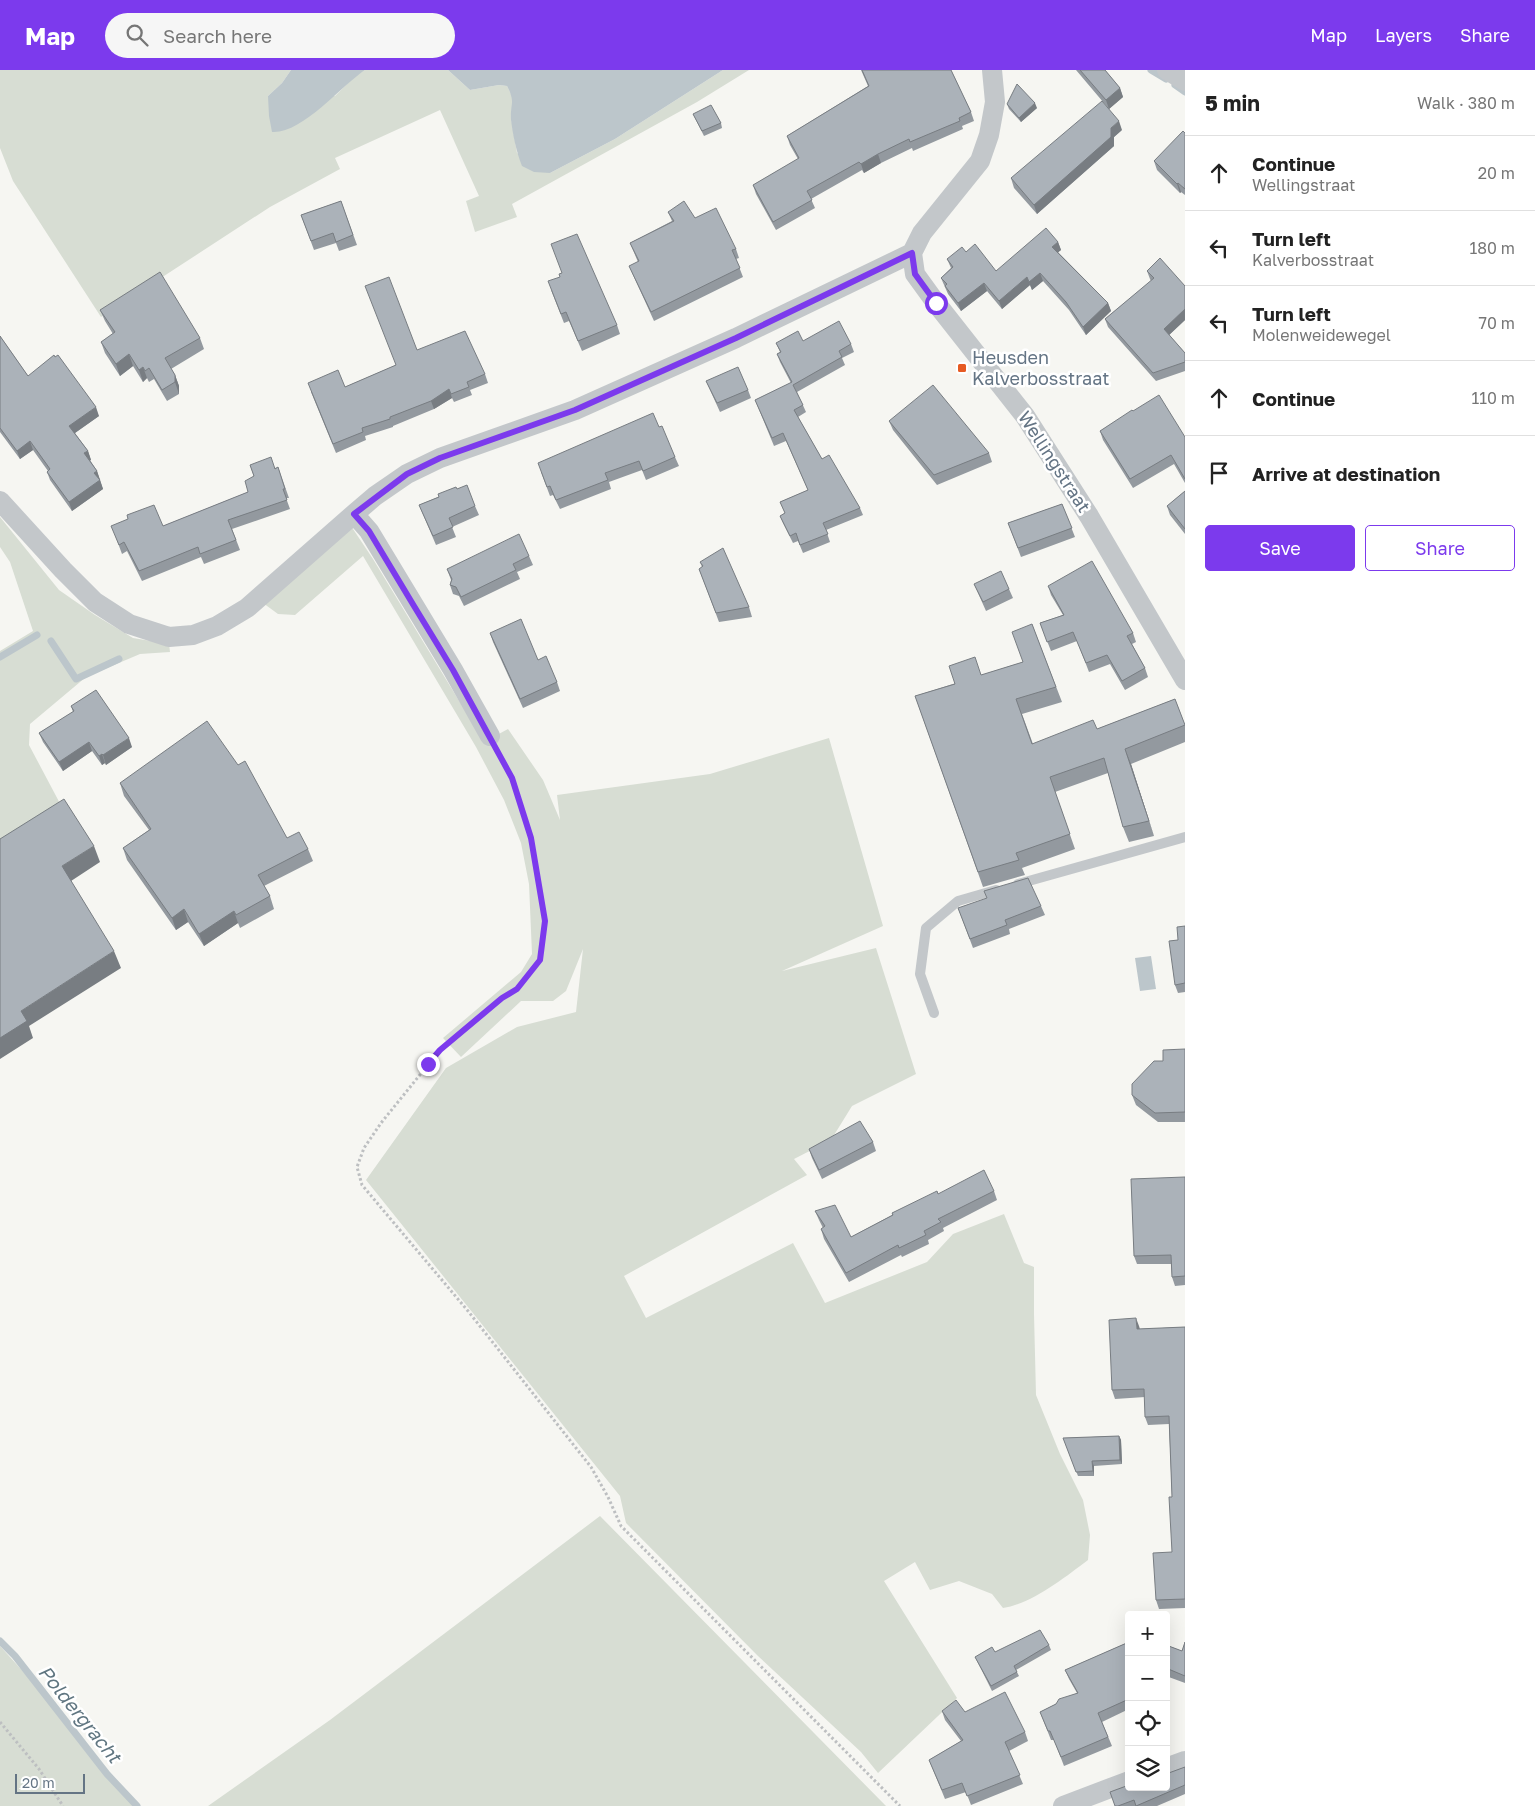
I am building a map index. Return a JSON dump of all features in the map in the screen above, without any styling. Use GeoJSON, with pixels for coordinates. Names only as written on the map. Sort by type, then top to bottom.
{"type":"FeatureCollection","features":[{"type":"Feature","properties":{"kind":"street"},"geometry":{"type":"LineString","coordinates":[[0,501],[95,602],[129,624],[169,637],[193,636],[217,626],[247,608],[354,514],[407,474],[440,458],[575,410],[736,338],[912,253],[930,221],[980,160],[989,135],[995,102],[992,70]]}},
{"type":"Feature","properties":{"kind":"street"},"geometry":{"type":"LineString","coordinates":[[1167,70],[1185,81]]}},
{"type":"Feature","properties":{"kind":"street","name":"Wellingstraat"},"geometry":{"type":"LineString","coordinates":[[912,253],[915,274],[1025,416],[1089,516],[1185,680]]}},
{"type":"Feature","properties":{"kind":"street"},"geometry":{"type":"LineString","coordinates":[[354,514],[369,531],[453,670],[490,736]]}},
{"type":"Feature","properties":{"kind":"street"},"geometry":{"type":"LineString","coordinates":[[1170,1767],[1185,1761]]}},
{"type":"Feature","properties":{"kind":"street"},"geometry":{"type":"LineString","coordinates":[[1063,1806],[1125,1783]]}},
{"type":"Feature","properties":{"kind":"lane"},"geometry":{"type":"LineString","coordinates":[[934,1013],[920,974],[926,928],[958,901],[1185,837]]}},
{"type":"Feature","properties":{"kind":"path"},"geometry":{"type":"LineString","coordinates":[[490,736],[512,778],[531,838],[545,921],[540,960],[517,989],[502,998],[440,1050],[381,1123],[364,1148],[357,1167],[362,1185],[468,1311],[591,1467],[608,1497],[621,1526],[900,1806]]}},
{"type":"Feature","properties":{"kind":"path"},"geometry":{"type":"LineString","coordinates":[[0,1722],[39,1770],[63,1806]]}},
{"type":"Feature","properties":{"kind":"shaded area"},"geometry":{"type":"Polygon","coordinates":[[[0,70],[291,70],[282,83],[268,96],[335,96],[354,77],[365,70],[448,70],[470,90],[499,85],[507,86],[513,98],[511,118],[517,153],[550,173],[615,139],[723,70],[749,70],[697,102],[512,204],[517,217],[475,232],[466,201],[479,196],[440,110],[335,158],[340,169],[270,207],[101,317],[13,181],[0,148],[0,70]]]}},
{"type":"Feature","properties":{"kind":"shaded area"},"geometry":{"type":"Polygon","coordinates":[[[291,70],[365,70],[321,108],[296,125],[284,131],[272,132],[268,96],[282,83],[291,70]]]}},
{"type":"Feature","properties":{"kind":"shaded area"},"geometry":{"type":"Polygon","coordinates":[[[448,70],[723,70],[615,139],[550,173],[534,172],[522,166],[514,137],[511,120],[512,100],[507,86],[499,85],[470,90],[448,70]]]}},
{"type":"Feature","properties":{"kind":"shaded area"},"geometry":{"type":"Polygon","coordinates":[[[0,517],[59,590],[133,638],[169,644],[170,652],[140,654],[86,677],[30,724],[29,745],[64,811],[0,852],[0,651],[33,631],[10,562],[0,547],[0,517]]]}},
{"type":"Feature","properties":{"kind":"shaded area"},"geometry":{"type":"Polygon","coordinates":[[[351,526],[484,742],[508,729],[543,780],[560,820],[557,795],[710,774],[829,738],[883,926],[782,971],[876,948],[916,1074],[852,1106],[831,1140],[794,1159],[807,1175],[624,1276],[646,1318],[793,1243],[825,1303],[927,1262],[953,1234],[1004,1214],[1024,1263],[1034,1267],[1036,1395],[1060,1454],[1083,1500],[1090,1535],[1088,1560],[1037,1595],[1026,1601],[1003,1608],[992,1594],[959,1581],[930,1590],[915,1562],[884,1581],[957,1698],[878,1773],[861,1752],[758,1656],[626,1523],[620,1496],[366,1180],[446,1068],[517,1027],[576,1012],[583,949],[566,991],[553,1001],[521,1001],[461,1057],[443,1038],[521,972],[532,954],[529,884],[521,843],[504,800],[476,747],[363,556],[295,615],[278,614],[263,603],[351,526]]]}},
{"type":"Feature","properties":{"kind":"shaded area"},"geometry":{"type":"Polygon","coordinates":[[[1151,956],[1156,989],[1140,991],[1135,958],[1151,956]]]}},
{"type":"Feature","properties":{"kind":"shaded area"},"geometry":{"type":"Polygon","coordinates":[[[600,1516],[886,1806],[208,1806],[330,1720],[600,1516]]]}},
{"type":"Feature","properties":{"kind":"shaded area"},"geometry":{"type":"Polygon","coordinates":[[[0,1646],[73,1727],[136,1806],[0,1806],[0,1646]]]}},
{"type":"Feature","properties":{"kind":"building"},"geometry":{"type":"Polygon","coordinates":[[[862,70],[951,70],[971,112],[959,118],[960,121],[910,142],[909,139],[861,164],[859,162],[807,191],[812,200],[773,222],[753,185],[799,158],[787,136],[869,86],[862,70]]]}},
{"type":"Feature","properties":{"kind":"building"},"geometry":{"type":"Polygon","coordinates":[[[1080,70],[1105,70],[1120,88],[1106,100],[1080,70]]]}},
{"type":"Feature","properties":{"kind":"building"},"geometry":{"type":"Polygon","coordinates":[[[1017,84],[1035,103],[1019,118],[1007,104],[1017,84]]]}},
{"type":"Feature","properties":{"kind":"building"},"geometry":{"type":"Polygon","coordinates":[[[1102,101],[1119,121],[1111,128],[1111,137],[1034,205],[1011,178],[1102,101]]]}},
{"type":"Feature","properties":{"kind":"building"},"geometry":{"type":"Polygon","coordinates":[[[711,105],[721,123],[702,131],[693,114],[711,105]]]}},
{"type":"Feature","properties":{"kind":"building"},"geometry":{"type":"Polygon","coordinates":[[[1183,131],[1185,133],[1185,189],[1177,184],[1154,161],[1183,131]]]}},
{"type":"Feature","properties":{"kind":"building"},"geometry":{"type":"Polygon","coordinates":[[[341,201],[353,235],[336,242],[333,233],[311,241],[301,215],[341,201]]]}},
{"type":"Feature","properties":{"kind":"building"},"geometry":{"type":"Polygon","coordinates":[[[684,201],[695,218],[716,208],[736,249],[732,250],[740,268],[651,312],[629,266],[639,261],[630,243],[674,221],[668,212],[684,201]]]}},
{"type":"Feature","properties":{"kind":"building"},"geometry":{"type":"Polygon","coordinates":[[[1046,228],[1058,242],[1052,247],[1108,303],[1083,327],[1066,302],[1040,273],[1029,282],[1027,277],[999,301],[984,283],[958,303],[945,286],[947,284],[941,278],[953,267],[947,259],[962,247],[966,252],[975,244],[996,271],[1046,228]]]}},
{"type":"Feature","properties":{"kind":"building"},"geometry":{"type":"Polygon","coordinates":[[[577,234],[617,325],[578,341],[566,312],[561,314],[548,281],[560,277],[559,274],[562,273],[551,244],[577,234]]]}},
{"type":"Feature","properties":{"kind":"building"},"geometry":{"type":"Polygon","coordinates":[[[1160,258],[1185,286],[1185,309],[1164,329],[1185,353],[1185,362],[1153,373],[1105,319],[1154,278],[1147,271],[1160,258]]]}},
{"type":"Feature","properties":{"kind":"building"},"geometry":{"type":"Polygon","coordinates":[[[160,272],[200,338],[165,358],[175,375],[175,382],[162,390],[149,368],[145,371],[143,367],[139,370],[129,354],[116,364],[101,342],[115,332],[100,310],[160,272]]]}},
{"type":"Feature","properties":{"kind":"building"},"geometry":{"type":"Polygon","coordinates":[[[389,277],[417,350],[465,331],[485,374],[467,382],[469,387],[451,394],[449,389],[431,401],[390,417],[390,419],[362,428],[363,432],[333,444],[308,383],[338,370],[345,387],[396,365],[365,286],[389,277]]]}},
{"type":"Feature","properties":{"kind":"building"},"geometry":{"type":"Polygon","coordinates":[[[839,321],[851,344],[839,351],[842,357],[793,385],[803,405],[794,410],[822,459],[829,455],[860,508],[823,523],[828,534],[800,545],[796,533],[790,536],[780,516],[785,513],[780,502],[808,490],[783,433],[772,438],[755,400],[792,382],[777,354],[781,352],[776,343],[798,331],[803,341],[839,321]]]}},
{"type":"Feature","properties":{"kind":"building"},"geometry":{"type":"Polygon","coordinates":[[[0,336],[28,376],[54,355],[55,357],[58,355],[96,407],[69,426],[88,451],[84,453],[97,471],[94,473],[100,480],[69,502],[47,472],[50,469],[30,441],[17,451],[0,428],[0,336]]]}},
{"type":"Feature","properties":{"kind":"building"},"geometry":{"type":"Polygon","coordinates":[[[738,367],[748,390],[717,403],[706,381],[738,367]]]}},
{"type":"Feature","properties":{"kind":"building"},"geometry":{"type":"Polygon","coordinates":[[[933,385],[989,453],[934,475],[889,421],[933,385]]]}},
{"type":"Feature","properties":{"kind":"building"},"geometry":{"type":"Polygon","coordinates":[[[1159,395],[1185,437],[1185,479],[1171,455],[1130,479],[1100,431],[1159,395]]]}},
{"type":"Feature","properties":{"kind":"building"},"geometry":{"type":"Polygon","coordinates":[[[653,413],[659,427],[662,426],[675,457],[643,471],[639,461],[605,473],[608,480],[556,500],[550,486],[547,487],[538,463],[653,413]]]}},
{"type":"Feature","properties":{"kind":"building"},"geometry":{"type":"Polygon","coordinates":[[[271,457],[275,469],[278,467],[287,500],[228,520],[236,540],[200,554],[198,547],[139,571],[124,542],[119,545],[111,526],[128,519],[127,515],[154,505],[163,526],[248,492],[245,481],[254,476],[250,465],[271,457]]]}},
{"type":"Feature","properties":{"kind":"building"},"geometry":{"type":"Polygon","coordinates":[[[467,485],[475,506],[449,518],[453,527],[433,536],[419,505],[439,497],[438,494],[467,485]]]}},
{"type":"Feature","properties":{"kind":"building"},"geometry":{"type":"Polygon","coordinates":[[[1185,491],[1185,529],[1167,506],[1185,491]]]}},
{"type":"Feature","properties":{"kind":"building"},"geometry":{"type":"Polygon","coordinates":[[[1062,504],[1072,528],[1018,548],[1008,523],[1062,504]]]}},
{"type":"Feature","properties":{"kind":"building"},"geometry":{"type":"Polygon","coordinates":[[[519,534],[529,556],[513,564],[516,570],[461,597],[456,587],[450,585],[452,579],[447,569],[519,534]]]}},
{"type":"Feature","properties":{"kind":"building"},"geometry":{"type":"Polygon","coordinates":[[[723,548],[749,607],[716,613],[699,569],[703,566],[700,562],[723,548]]]}},
{"type":"Feature","properties":{"kind":"building"},"geometry":{"type":"Polygon","coordinates":[[[1092,561],[1133,633],[1127,636],[1145,668],[1122,681],[1107,655],[1086,663],[1073,632],[1047,642],[1040,623],[1064,615],[1048,586],[1092,561]]]}},
{"type":"Feature","properties":{"kind":"building"},"geometry":{"type":"Polygon","coordinates":[[[1001,571],[1009,589],[983,602],[974,584],[1001,571]]]}},
{"type":"Feature","properties":{"kind":"building"},"geometry":{"type":"Polygon","coordinates":[[[521,619],[538,660],[546,656],[557,682],[520,699],[490,633],[521,619]]]}},
{"type":"Feature","properties":{"kind":"building"},"geometry":{"type":"Polygon","coordinates":[[[1032,624],[1056,687],[1016,699],[1032,744],[1093,720],[1097,729],[1175,699],[1185,725],[1125,749],[1149,821],[1123,827],[1104,758],[1050,777],[1070,834],[1016,853],[1019,860],[978,872],[915,696],[955,684],[949,666],[975,657],[981,675],[1023,662],[1012,632],[1032,624]]]}},
{"type":"Feature","properties":{"kind":"building"},"geometry":{"type":"Polygon","coordinates":[[[96,690],[129,738],[99,756],[89,742],[59,762],[39,733],[74,711],[71,706],[96,690]]]}},
{"type":"Feature","properties":{"kind":"building"},"geometry":{"type":"Polygon","coordinates":[[[207,721],[238,765],[245,761],[287,838],[299,832],[308,849],[258,875],[270,896],[236,915],[234,911],[199,934],[184,909],[172,918],[123,848],[151,829],[120,783],[207,721]]]}},
{"type":"Feature","properties":{"kind":"building"},"geometry":{"type":"Polygon","coordinates":[[[64,799],[94,846],[62,866],[114,951],[21,1011],[27,1021],[0,1038],[0,839],[64,799]]]}},
{"type":"Feature","properties":{"kind":"building"},"geometry":{"type":"Polygon","coordinates":[[[1028,878],[1041,906],[1005,920],[1007,925],[970,939],[958,908],[987,898],[984,891],[1028,878]]]}},
{"type":"Feature","properties":{"kind":"building"},"geometry":{"type":"Polygon","coordinates":[[[1185,926],[1185,983],[1175,985],[1169,941],[1178,940],[1177,927],[1185,926]]]}},
{"type":"Feature","properties":{"kind":"building"},"geometry":{"type":"Polygon","coordinates":[[[1185,1049],[1185,1112],[1155,1113],[1132,1095],[1132,1084],[1154,1061],[1163,1061],[1163,1050],[1185,1049]]]}},
{"type":"Feature","properties":{"kind":"building"},"geometry":{"type":"Polygon","coordinates":[[[860,1121],[873,1142],[819,1170],[809,1149],[860,1121]]]}},
{"type":"Feature","properties":{"kind":"building"},"geometry":{"type":"Polygon","coordinates":[[[984,1170],[994,1191],[938,1219],[941,1222],[924,1231],[926,1235],[899,1248],[898,1245],[846,1273],[821,1229],[825,1226],[815,1211],[835,1205],[851,1237],[893,1215],[892,1213],[937,1191],[938,1194],[984,1170]]]}},
{"type":"Feature","properties":{"kind":"building"},"geometry":{"type":"Polygon","coordinates":[[[1185,1177],[1185,1276],[1172,1277],[1171,1255],[1134,1256],[1131,1179],[1185,1177]]]}},
{"type":"Feature","properties":{"kind":"building"},"geometry":{"type":"Polygon","coordinates":[[[1136,1318],[1137,1329],[1185,1327],[1185,1599],[1156,1600],[1153,1553],[1172,1552],[1169,1497],[1172,1497],[1169,1416],[1145,1417],[1144,1389],[1112,1390],[1109,1320],[1136,1318]]]}},
{"type":"Feature","properties":{"kind":"building"},"geometry":{"type":"Polygon","coordinates":[[[1119,1436],[1120,1460],[1092,1461],[1093,1471],[1076,1472],[1063,1438],[1119,1436]]]}},
{"type":"Feature","properties":{"kind":"building"},"geometry":{"type":"Polygon","coordinates":[[[1040,1630],[1049,1645],[1014,1666],[1017,1672],[991,1686],[975,1657],[992,1647],[995,1652],[1040,1630]]]}},
{"type":"Feature","properties":{"kind":"building"},"geometry":{"type":"Polygon","coordinates":[[[1185,1642],[1185,1676],[1170,1670],[1170,1646],[1182,1651],[1185,1642]]]}},
{"type":"Feature","properties":{"kind":"building"},"geometry":{"type":"Polygon","coordinates":[[[1125,1644],[1125,1701],[1098,1713],[1108,1737],[1061,1757],[1040,1712],[1056,1704],[1059,1699],[1078,1693],[1065,1670],[1125,1644]]]}},
{"type":"Feature","properties":{"kind":"building"},"geometry":{"type":"Polygon","coordinates":[[[1005,1692],[1025,1732],[1005,1742],[1020,1775],[967,1796],[962,1783],[942,1790],[929,1760],[963,1740],[942,1711],[956,1700],[965,1712],[1005,1692]]]}},
{"type":"Feature","properties":{"kind":"building"},"geometry":{"type":"Polygon","coordinates":[[[1185,1767],[1185,1785],[1136,1806],[1134,1800],[1115,1806],[1110,1792],[1125,1786],[1125,1791],[1170,1791],[1170,1773],[1185,1767]]]}},
{"type":"Feature","properties":{"kind":"waterway"},"geometry":{"type":"LineString","coordinates":[[1151,70],[1166,79]]}},
{"type":"Feature","properties":{"kind":"waterway"},"geometry":{"type":"LineString","coordinates":[[1175,85],[1185,92]]}},
{"type":"Feature","properties":{"kind":"waterway"},"geometry":{"type":"LineString","coordinates":[[0,657],[37,635]]}},
{"type":"Feature","properties":{"kind":"waterway"},"geometry":{"type":"LineString","coordinates":[[51,641],[76,679],[119,659]]}},
{"type":"Feature","properties":{"kind":"waterway","name":"Poldergracht"},"geometry":{"type":"LineString","coordinates":[[0,1641],[15,1656],[107,1774],[137,1806]]}},
{"type":"Feature","properties":{"kind":"place","name":"Heusden Kalverbosstraat"},"geometry":{"type":"Point","coordinates":[962,368]}},
{"type":"Feature","properties":{"kind":"route"},"geometry":{"type":"LineString","coordinates":[[428,1064],[440,1050],[502,998],[517,989],[540,960],[545,921],[531,838],[512,778],[453,670],[369,531],[354,514],[375,496],[407,474],[440,458],[575,410],[736,338],[912,253],[915,274],[936,303]]}}]}
